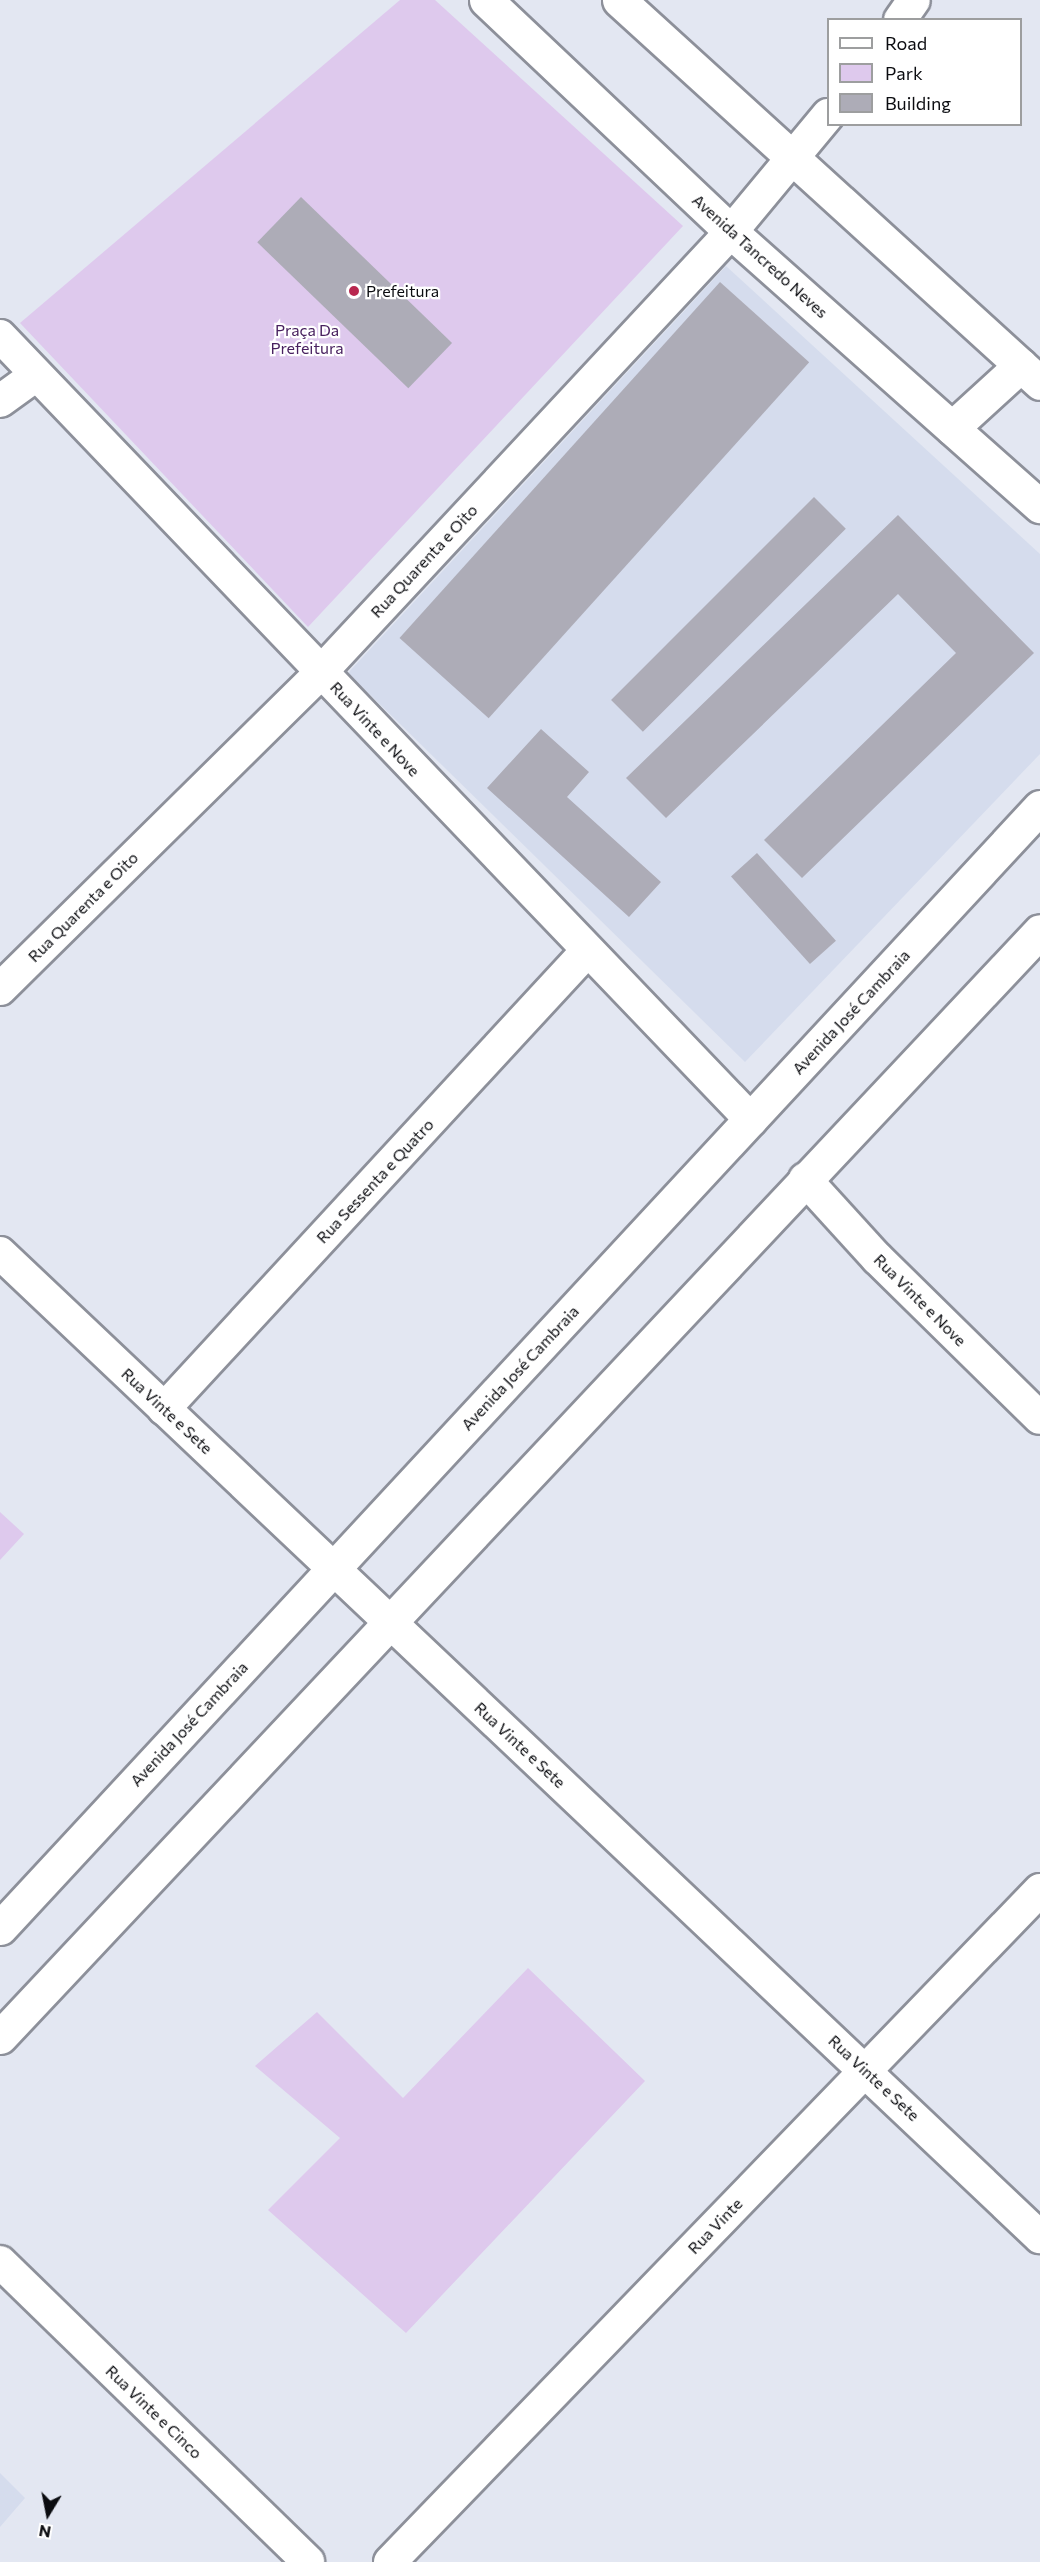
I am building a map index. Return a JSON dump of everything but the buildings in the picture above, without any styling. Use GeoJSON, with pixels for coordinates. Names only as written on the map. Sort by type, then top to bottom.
{"type":"FeatureCollection","features":[{"type":"Feature","properties":{"kind":"main road","name":"Avenida Tancredo Neves"},"geometry":{"type":"LineString","coordinates":[[486,0],[731,232],[1040,506]]}},
{"type":"Feature","properties":{"kind":"main road"},"geometry":{"type":"LineString","coordinates":[[619,0],[1030,374],[952,428]]}},
{"type":"Feature","properties":{"kind":"main road","name":"Avenida José Cambraia"},"geometry":{"type":"LineString","coordinates":[[0,1928],[1040,807]]}},
{"type":"Feature","properties":{"kind":"main road"},"geometry":{"type":"LineString","coordinates":[[0,2037],[388,1621],[1040,931]]}},
{"type":"Feature","properties":{"kind":"street"},"geometry":{"type":"LineString","coordinates":[[901,18],[914,0]]}},
{"type":"Feature","properties":{"kind":"street","name":"Rua Quarenta e Oito"},"geometry":{"type":"LineString","coordinates":[[0,989],[321,672],[731,232],[794,160],[827,116]]}},
{"type":"Feature","properties":{"kind":"street","name":"Rua Vinte e Nove"},"geometry":{"type":"LineString","coordinates":[[0,336],[586,952],[751,1120]]}},
{"type":"Feature","properties":{"kind":"street"},"geometry":{"type":"LineString","coordinates":[[0,401],[36,375]]}},
{"type":"Feature","properties":{"kind":"street","name":"Rua Sessenta e Quatro"},"geometry":{"type":"LineString","coordinates":[[164,1409],[586,952]]}},
{"type":"Feature","properties":{"kind":"street","name":"Rua Vinte e Nove"},"geometry":{"type":"LineString","coordinates":[[805,1179],[877,1258],[1040,1418]]}},
{"type":"Feature","properties":{"kind":"street","name":"Rua Vinte e Sete"},"geometry":{"type":"LineString","coordinates":[[0,1253],[1040,2237]]}},
{"type":"Feature","properties":{"kind":"street","name":"Rua Vinte"},"geometry":{"type":"LineString","coordinates":[[390,2562],[1040,1890]]}},
{"type":"Feature","properties":{"kind":"street","name":"Rua Vinte e Cinco"},"geometry":{"type":"LineString","coordinates":[[0,2262],[308,2562]]}},
{"type":"Feature","properties":{"kind":"shaded area"},"geometry":{"type":"Polygon","coordinates":[[[726,266],[1040,554],[1040,754],[745,1062],[348,673],[726,266]]]}},
{"type":"Feature","properties":{"kind":"shaded area"},"geometry":{"type":"Polygon","coordinates":[[[0,2473],[25,2498],[0,2527],[0,2473]]]}},
{"type":"Feature","properties":{"kind":"green space","name":"Praça Da Prefeitura"},"geometry":{"type":"Polygon","coordinates":[[[400,0],[435,0],[683,226],[308,627],[20,323],[400,0]]]}},
{"type":"Feature","properties":{"kind":"green space"},"geometry":{"type":"Polygon","coordinates":[[[0,1512],[24,1534],[0,1560],[0,1512]]]}},
{"type":"Feature","properties":{"kind":"green space"},"geometry":{"type":"Polygon","coordinates":[[[528,1968],[645,2081],[406,2333],[268,2210],[340,2138],[255,2066],[317,2012],[403,2098],[528,1968]]]}},
{"type":"Feature","properties":{"kind":"place","name":"Prefeitura"},"geometry":{"type":"Point","coordinates":[354,291]}}]}
